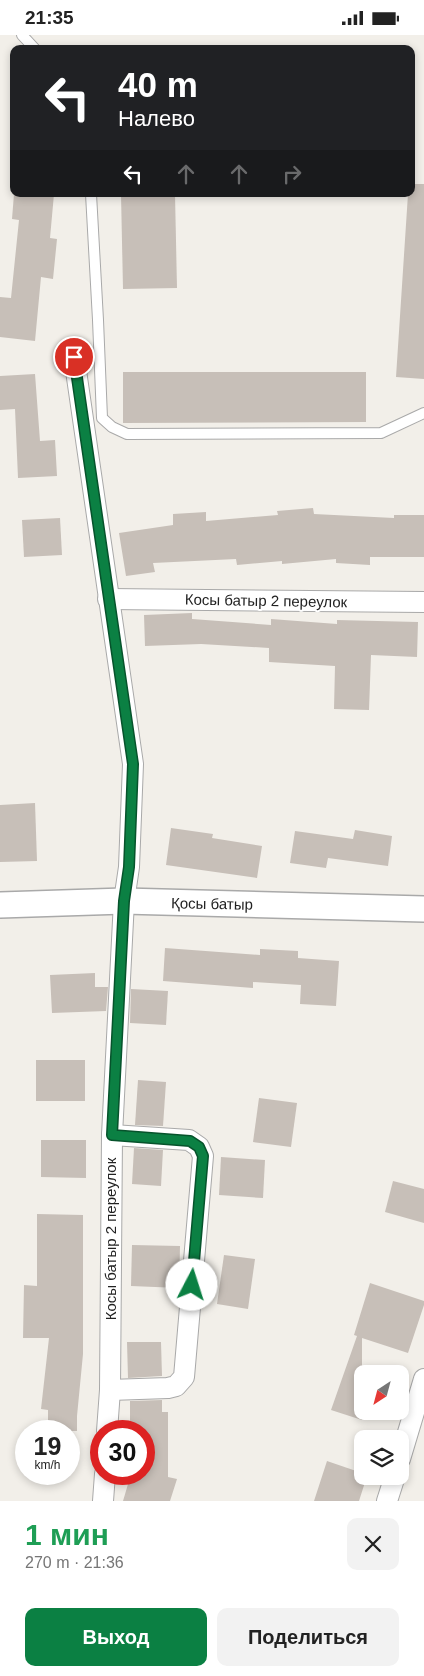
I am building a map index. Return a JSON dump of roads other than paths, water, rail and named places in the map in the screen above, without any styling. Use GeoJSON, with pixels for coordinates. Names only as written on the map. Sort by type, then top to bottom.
{"type":"FeatureCollection","features":[{"type":"Feature","properties":{"kind":"street","name":"Косы батыр 2 переулок"},"geometry":{"type":"LineString","coordinates":[[74,357],[133,764],[129,867],[124,901],[112,1135],[109,1420]]}},
{"type":"Feature","properties":{"kind":"street","name":"Косы батыр 2 переулок"},"geometry":{"type":"LineString","coordinates":[[108,599],[424,602]]}},
{"type":"Feature","properties":{"kind":"street","name":"Қосы батыр"},"geometry":{"type":"LineString","coordinates":[[0,905],[124,901],[424,909]]}},
{"type":"Feature","properties":{"kind":"street"},"geometry":{"type":"LineString","coordinates":[[110,1390],[168,1388],[176,1386],[184,1377],[203,1156],[199,1147],[190,1141],[112,1135]]}},
{"type":"Feature","properties":{"kind":"street"},"geometry":{"type":"LineString","coordinates":[[409,1430],[424,1379]]}},
{"type":"Feature","properties":{"kind":"street"},"geometry":{"type":"LineString","coordinates":[[103,1501],[104,1485]]}},
{"type":"Feature","properties":{"kind":"street"},"geometry":{"type":"LineString","coordinates":[[387,1501],[392,1485]]}},
{"type":"Feature","properties":{"kind":"lane"},"geometry":{"type":"LineString","coordinates":[[22,35],[31,45]]}},
{"type":"Feature","properties":{"kind":"lane"},"geometry":{"type":"LineString","coordinates":[[91,197],[102,418],[112,427],[127,434],[381,433],[424,413]]}}]}
